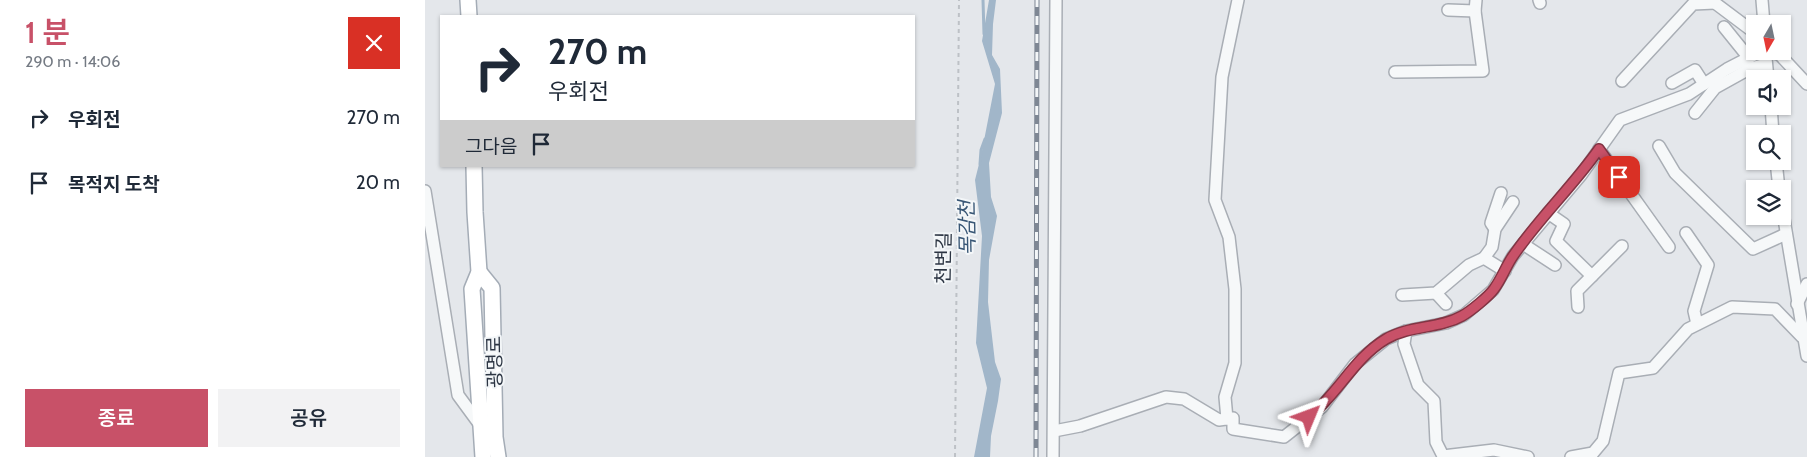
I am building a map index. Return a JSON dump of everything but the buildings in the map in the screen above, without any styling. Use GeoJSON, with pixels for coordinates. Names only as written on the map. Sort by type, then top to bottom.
{"type":"FeatureCollection","features":[{"type":"Feature","properties":{"kind":"main road"},"geometry":{"type":"LineString","coordinates":[[468,0],[469,15]]}},
{"type":"Feature","properties":{"kind":"main road","name":"광명로"},"geometry":{"type":"LineString","coordinates":[[474,167],[479,272],[472,289],[483,457]]}},
{"type":"Feature","properties":{"kind":"main road","name":"광명로"},"geometry":{"type":"LineString","coordinates":[[479,272],[492,288],[495,438],[498,457]]}},
{"type":"Feature","properties":{"kind":"street"},"geometry":{"type":"LineString","coordinates":[[1053,457],[1056,0]]}},
{"type":"Feature","properties":{"kind":"street"},"geometry":{"type":"LineString","coordinates":[[1227,419],[1225,397],[1235,363],[1235,290],[1229,237],[1215,200],[1222,76],[1238,0]]}},
{"type":"Feature","properties":{"kind":"street"},"geometry":{"type":"LineString","coordinates":[[1762,0],[1763,15]]}},
{"type":"Feature","properties":{"kind":"street"},"geometry":{"type":"LineString","coordinates":[[1622,81],[1693,4],[1713,2],[1746,26]]}},
{"type":"Feature","properties":{"kind":"street"},"geometry":{"type":"LineString","coordinates":[[1395,72],[1483,71],[1475,6],[1448,10]]}},
{"type":"Feature","properties":{"kind":"street"},"geometry":{"type":"LineString","coordinates":[[1724,27],[1746,54]]}},
{"type":"Feature","properties":{"kind":"street"},"geometry":{"type":"LineString","coordinates":[[1054,431],[1080,426],[1166,398],[1184,399],[1219,420],[1233,418],[1233,429],[1284,437],[1322,407],[1355,364],[1386,339],[1406,330],[1446,323],[1463,315],[1493,290],[1513,256],[1581,175],[1620,120],[1689,94],[1727,69],[1746,60]]}},
{"type":"Feature","properties":{"kind":"street"},"geometry":{"type":"LineString","coordinates":[[1765,60],[1767,70]]}},
{"type":"Feature","properties":{"kind":"street"},"geometry":{"type":"LineString","coordinates":[[1785,60],[1807,84]]}},
{"type":"Feature","properties":{"kind":"street"},"geometry":{"type":"LineString","coordinates":[[1695,113],[1715,88],[1751,68],[1766,64]]}},
{"type":"Feature","properties":{"kind":"street"},"geometry":{"type":"LineString","coordinates":[[1672,83],[1695,70],[1704,84]]}},
{"type":"Feature","properties":{"kind":"street"},"geometry":{"type":"LineString","coordinates":[[1659,146],[1675,173],[1753,250],[1786,234]]}},
{"type":"Feature","properties":{"kind":"street"},"geometry":{"type":"LineString","coordinates":[[1599,149],[1669,247]]}},
{"type":"Feature","properties":{"kind":"street"},"geometry":{"type":"LineString","coordinates":[[425,191],[458,395],[480,425]]}},
{"type":"Feature","properties":{"kind":"street"},"geometry":{"type":"LineString","coordinates":[[1495,229],[1491,223],[1501,193]]}},
{"type":"Feature","properties":{"kind":"street"},"geometry":{"type":"LineString","coordinates":[[1402,295],[1436,294],[1469,265],[1485,258],[1492,247],[1495,229],[1513,202]]}},
{"type":"Feature","properties":{"kind":"street"},"geometry":{"type":"LineString","coordinates":[[1548,213],[1564,224],[1555,240],[1592,276]]}},
{"type":"Feature","properties":{"kind":"street"},"geometry":{"type":"LineString","coordinates":[[1785,225],[1802,336],[1807,356]]}},
{"type":"Feature","properties":{"kind":"street"},"geometry":{"type":"LineString","coordinates":[[1686,232],[1708,265],[1694,310],[1697,324]]}},
{"type":"Feature","properties":{"kind":"street"},"geometry":{"type":"LineString","coordinates":[[1523,244],[1555,265]]}},
{"type":"Feature","properties":{"kind":"street"},"geometry":{"type":"LineString","coordinates":[[1579,307],[1577,292],[1622,246]]}},
{"type":"Feature","properties":{"kind":"street"},"geometry":{"type":"LineString","coordinates":[[1485,258],[1505,271]]}},
{"type":"Feature","properties":{"kind":"street"},"geometry":{"type":"LineString","coordinates":[[1797,304],[1807,284]]}},
{"type":"Feature","properties":{"kind":"street"},"geometry":{"type":"LineString","coordinates":[[1436,294],[1446,304]]}},
{"type":"Feature","properties":{"kind":"street"},"geometry":{"type":"LineString","coordinates":[[1571,457],[1593,453],[1603,441],[1619,373],[1653,368],[1688,328],[1732,307],[1775,309],[1802,336]]}},
{"type":"Feature","properties":{"kind":"street"},"geometry":{"type":"LineString","coordinates":[[1406,330],[1405,344],[1418,385],[1434,401],[1436,442],[1443,456],[1494,450],[1528,457]]}},
{"type":"Feature","properties":{"kind":"path","name":"천변길"},"geometry":{"type":"LineString","coordinates":[[955,457],[959,0]]}},
{"type":"Feature","properties":{"kind":"water","name":"목감천"},"geometry":{"type":"Polygon","coordinates":[[[989,0],[996,0],[992,55],[1000,69],[1002,113],[989,163],[991,197],[997,216],[989,260],[988,302],[995,362],[1001,379],[991,436],[990,457],[974,457],[987,388],[976,343],[982,236],[975,180],[995,84],[982,41],[989,0]]]}},
{"type":"Feature","properties":{"kind":"waterway","name":"목감천"},"geometry":{"type":"LineString","coordinates":[[983,0],[984,34]]}},
{"type":"Feature","properties":{"kind":"waterway","name":"목감천"},"geometry":{"type":"LineString","coordinates":[[980,164],[981,150],[985,139]]}},
{"type":"Feature","properties":{"kind":"railway"},"geometry":{"type":"LineString","coordinates":[[1036,457],[1037,0]]}},
{"type":"Feature","properties":{"kind":"route"},"geometry":{"type":"LineString","coordinates":[[1309,417],[1322,407],[1355,364],[1386,339],[1406,330],[1446,323],[1463,315],[1493,290],[1513,256],[1581,175],[1599,149],[1619,177]]}}]}
